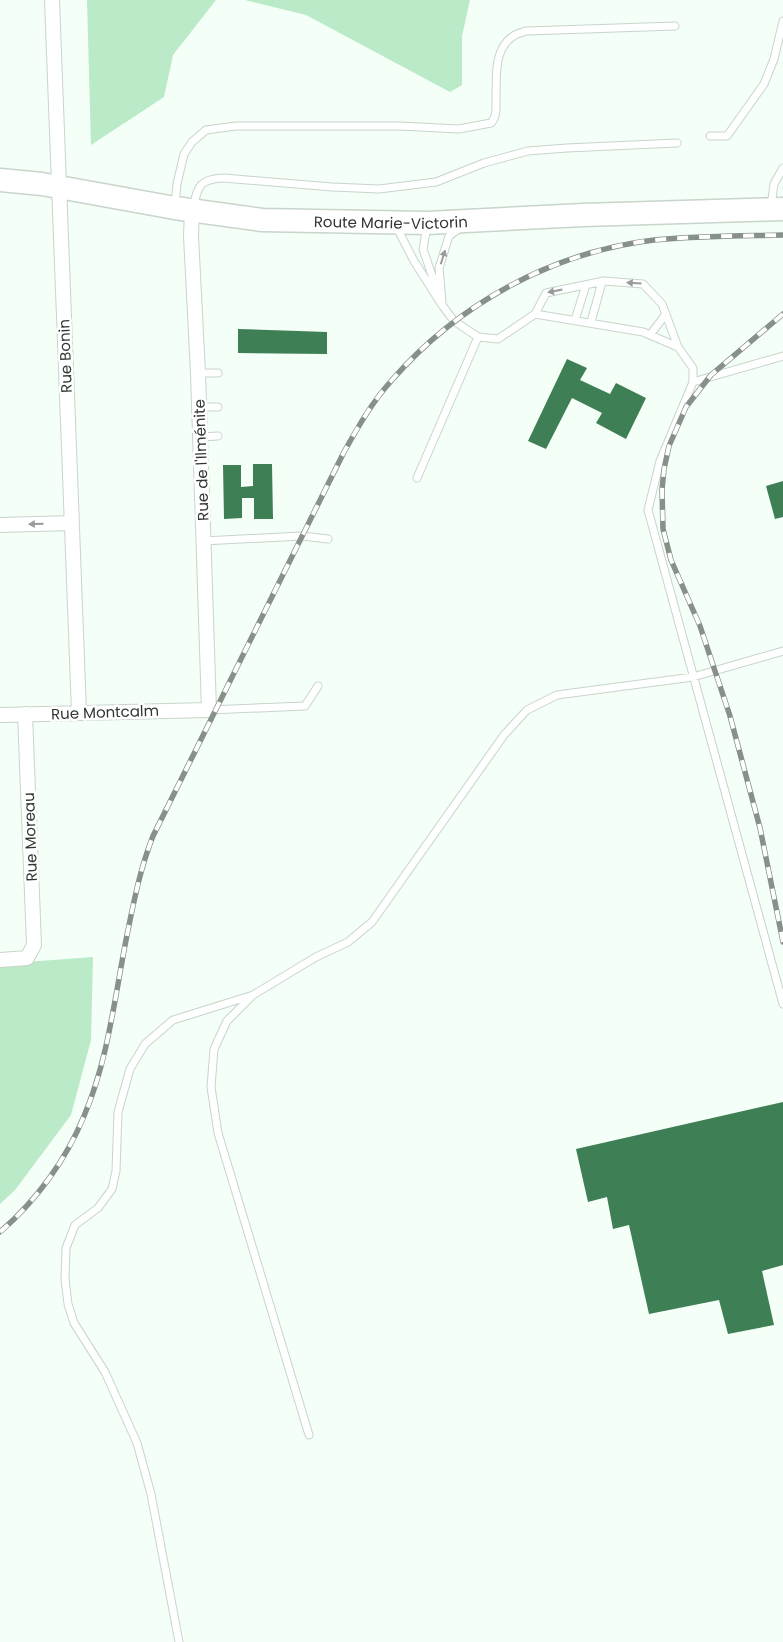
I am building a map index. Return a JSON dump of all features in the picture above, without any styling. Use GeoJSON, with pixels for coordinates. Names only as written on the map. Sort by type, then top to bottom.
{"type":"FeatureCollection","features":[{"type":"Feature","properties":{"kind":"main road","name":"Route Marie-Victorin"},"geometry":{"type":"LineString","coordinates":[[0,180],[59,187],[184,210],[262,220],[427,223],[583,214],[777,209]]}},
{"type":"Feature","properties":{"kind":"street","name":"Rue Bonin"},"geometry":{"type":"LineString","coordinates":[[52,0],[79,712]]}},
{"type":"Feature","properties":{"kind":"street","name":"Rue de l'Ilménite"},"geometry":{"type":"LineString","coordinates":[[184,210],[191,236],[198,373],[209,710]]}},
{"type":"Feature","properties":{"kind":"street"},"geometry":{"type":"LineString","coordinates":[[0,525],[71,523]]}},
{"type":"Feature","properties":{"kind":"street","name":"Rue Montcalm"},"geometry":{"type":"LineString","coordinates":[[0,716],[79,712],[209,710]]}},
{"type":"Feature","properties":{"kind":"street","name":"Rue Moreau"},"geometry":{"type":"LineString","coordinates":[[0,960],[27,958],[34,945],[25,714]]}},
{"type":"Feature","properties":{"kind":"lane"},"geometry":{"type":"LineString","coordinates":[[710,136],[727,136],[758,94],[769,74],[783,22]]}},
{"type":"Feature","properties":{"kind":"lane"},"geometry":{"type":"LineString","coordinates":[[184,210],[177,184],[184,154],[192,142],[206,130],[245,126],[459,128],[490,122],[494,119],[496,110],[497,61],[506,43],[512,36],[527,30],[675,26]]}},
{"type":"Feature","properties":{"kind":"lane"},"geometry":{"type":"LineString","coordinates":[[184,210],[201,184],[209,178],[379,189],[436,182],[484,162],[528,151],[677,143]]}},
{"type":"Feature","properties":{"kind":"lane"},"geometry":{"type":"LineString","coordinates":[[777,209],[774,184],[783,168]]}},
{"type":"Feature","properties":{"kind":"lane"},"geometry":{"type":"LineString","coordinates":[[442,305],[439,268],[449,236],[462,226],[482,220]]}},
{"type":"Feature","properties":{"kind":"lane"},"geometry":{"type":"LineString","coordinates":[[395,223],[414,260],[442,305],[454,321],[478,337],[498,338],[535,314],[546,293],[602,282],[643,284],[662,304],[678,347],[692,368],[692,382],[660,461],[648,510],[783,1004]]}},
{"type":"Feature","properties":{"kind":"lane"},"geometry":{"type":"LineString","coordinates":[[427,223],[423,249],[442,305]]}},
{"type":"Feature","properties":{"kind":"lane"},"geometry":{"type":"LineString","coordinates":[[591,322],[602,282]]}},
{"type":"Feature","properties":{"kind":"lane"},"geometry":{"type":"LineString","coordinates":[[575,320],[586,285]]}},
{"type":"Feature","properties":{"kind":"lane"},"geometry":{"type":"LineString","coordinates":[[535,314],[643,332],[678,347]]}},
{"type":"Feature","properties":{"kind":"lane"},"geometry":{"type":"LineString","coordinates":[[650,335],[666,314]]}},
{"type":"Feature","properties":{"kind":"lane"},"geometry":{"type":"LineString","coordinates":[[417,478],[478,337]]}},
{"type":"Feature","properties":{"kind":"lane"},"geometry":{"type":"LineString","coordinates":[[692,382],[783,356]]}},
{"type":"Feature","properties":{"kind":"lane"},"geometry":{"type":"LineString","coordinates":[[198,373],[218,373]]}},
{"type":"Feature","properties":{"kind":"lane"},"geometry":{"type":"LineString","coordinates":[[199,408],[218,407]]}},
{"type":"Feature","properties":{"kind":"lane"},"geometry":{"type":"LineString","coordinates":[[200,437],[218,436]]}},
{"type":"Feature","properties":{"kind":"lane"},"geometry":{"type":"LineString","coordinates":[[203,541],[302,536],[328,539]]}},
{"type":"Feature","properties":{"kind":"lane"},"geometry":{"type":"LineString","coordinates":[[179,1642],[151,1494],[138,1443],[105,1372],[74,1323],[68,1304],[65,1279],[66,1248],[75,1225],[98,1208],[112,1189],[116,1171],[118,1112],[130,1068],[145,1044],[173,1020],[253,995],[316,957],[348,942],[372,922],[504,735],[527,710],[557,695],[693,677],[783,651]]}},
{"type":"Feature","properties":{"kind":"lane"},"geometry":{"type":"LineString","coordinates":[[209,710],[305,706],[318,686]]}},
{"type":"Feature","properties":{"kind":"lane"},"geometry":{"type":"LineString","coordinates":[[253,995],[227,1021],[217,1042],[214,1049],[212,1087],[218,1133],[310,1435]]}},
{"type":"Feature","properties":{"kind":"green space"},"geometry":{"type":"Polygon","coordinates":[[[87,0],[216,0],[173,55],[164,97],[91,145],[87,0]]]}},
{"type":"Feature","properties":{"kind":"green space"},"geometry":{"type":"Polygon","coordinates":[[[245,0],[470,0],[462,36],[462,85],[450,92],[306,15],[245,0]]]}},
{"type":"Feature","properties":{"kind":"green space"},"geometry":{"type":"Polygon","coordinates":[[[93,957],[91,1040],[71,1115],[15,1190],[0,1204],[0,964],[93,957]]]}},
{"type":"Feature","properties":{"kind":"building"},"geometry":{"type":"Polygon","coordinates":[[[238,329],[327,332],[327,354],[238,353],[238,329]]]}},
{"type":"Feature","properties":{"kind":"building"},"geometry":{"type":"Polygon","coordinates":[[[567,359],[587,368],[580,380],[610,394],[616,383],[646,398],[626,439],[596,423],[602,413],[572,398],[546,449],[528,441],[567,359]]]}},
{"type":"Feature","properties":{"kind":"building"},"geometry":{"type":"Polygon","coordinates":[[[253,464],[272,464],[273,519],[254,519],[254,498],[242,498],[242,518],[224,519],[223,465],[241,465],[241,487],[253,486],[253,464]]]}},
{"type":"Feature","properties":{"kind":"building"},"geometry":{"type":"Polygon","coordinates":[[[783,481],[783,517],[775,519],[766,486],[783,481]]]}},
{"type":"Feature","properties":{"kind":"building"},"geometry":{"type":"Polygon","coordinates":[[[783,1102],[783,1265],[762,1271],[774,1325],[728,1334],[719,1300],[649,1314],[629,1225],[613,1229],[607,1197],[588,1202],[576,1149],[783,1102]]]}},
{"type":"Feature","properties":{"kind":"railway"},"geometry":{"type":"LineString","coordinates":[[0,1232],[26,1207],[49,1179],[77,1132],[92,1095],[105,1050],[135,897],[144,861],[153,836],[344,452],[385,388],[418,352],[447,327],[478,305],[544,269],[616,246],[654,240],[783,235]]}},
{"type":"Feature","properties":{"kind":"railway"},"geometry":{"type":"LineString","coordinates":[[783,314],[711,375],[686,407],[669,446],[662,490],[663,529],[671,560],[700,626],[730,716],[760,828],[783,942]]}}]}
